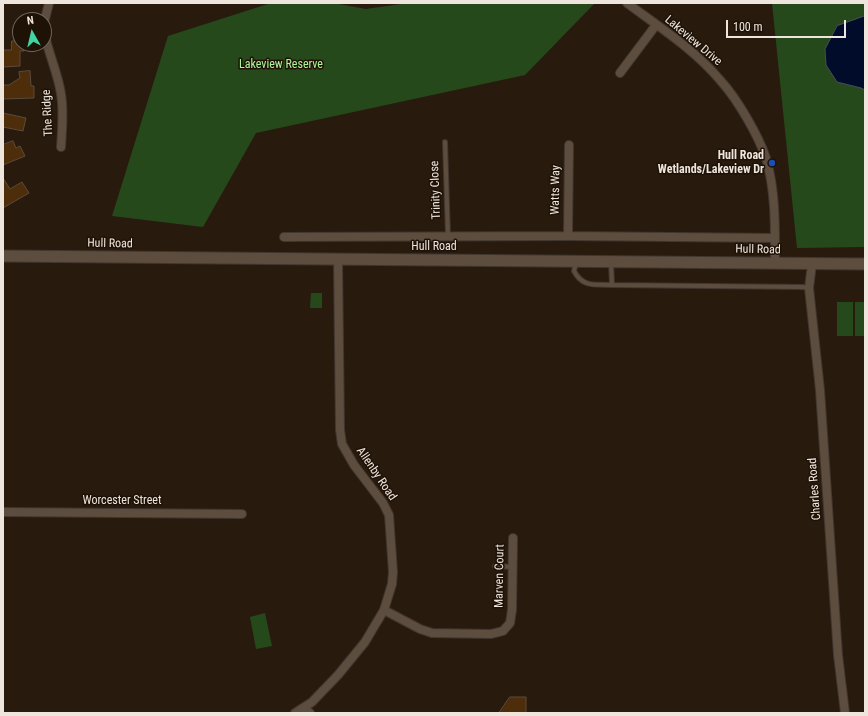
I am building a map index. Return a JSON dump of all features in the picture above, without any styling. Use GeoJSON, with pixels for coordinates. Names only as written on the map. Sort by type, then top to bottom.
{"type":"FeatureCollection","features":[{"type":"Feature","properties":{"kind":"main road","name":"Hull Road"},"geometry":{"type":"LineString","coordinates":[[3,256],[865,264]]}},
{"type":"Feature","properties":{"kind":"street","name":"Lakeview Drive"},"geometry":{"type":"LineString","coordinates":[[627,3],[701,60],[738,102],[757,136],[766,159],[774,205],[775,264]]}},
{"type":"Feature","properties":{"kind":"street"},"geometry":{"type":"LineString","coordinates":[[620,73],[656,25]]}},
{"type":"Feature","properties":{"kind":"street","name":"The Ridge"},"geometry":{"type":"LineString","coordinates":[[48,52],[61,94],[63,116],[61,147]]}},
{"type":"Feature","properties":{"kind":"street","name":"Watts Way"},"geometry":{"type":"LineString","coordinates":[[568,236],[569,145]]}},
{"type":"Feature","properties":{"kind":"street","name":"Hull Road"},"geometry":{"type":"LineString","coordinates":[[284,237],[568,236],[775,238]]}},
{"type":"Feature","properties":{"kind":"street","name":"Allenby Road"},"geometry":{"type":"LineString","coordinates":[[295,713],[307,710],[312,702],[338,675],[365,642],[384,610],[390,591],[393,572],[389,515],[354,465],[342,444],[340,430],[338,260]]}},
{"type":"Feature","properties":{"kind":"street","name":"Charles Road"},"geometry":{"type":"LineString","coordinates":[[812,264],[809,288],[820,390],[838,655],[845,713]]}},
{"type":"Feature","properties":{"kind":"street","name":"Worcester Street"},"geometry":{"type":"LineString","coordinates":[[3,512],[242,514]]}},
{"type":"Feature","properties":{"kind":"street","name":"Marven Court"},"geometry":{"type":"LineString","coordinates":[[384,610],[420,628],[432,632],[491,634],[503,631],[510,623],[512,610],[513,538]]}},
{"type":"Feature","properties":{"kind":"lane","name":"Trinity Close"},"geometry":{"type":"LineString","coordinates":[[445,142],[448,237]]}},
{"type":"Feature","properties":{"kind":"lane"},"geometry":{"type":"LineString","coordinates":[[576,261],[574,271],[585,284],[809,288]]}},
{"type":"Feature","properties":{"kind":"lane"},"geometry":{"type":"LineString","coordinates":[[611,261],[612,285]]}},
{"type":"Feature","properties":{"kind":"lane"},"geometry":{"type":"LineString","coordinates":[[495,566],[513,567]]}},
{"type":"Feature","properties":{"kind":"green space","name":"Lakeview Reserve"},"geometry":{"type":"Polygon","coordinates":[[[271,3],[333,3],[366,9],[408,3],[595,3],[525,75],[256,133],[203,227],[112,216],[168,36],[271,3]]]}},
{"type":"Feature","properties":{"kind":"green space"},"geometry":{"type":"Polygon","coordinates":[[[772,3],[865,3],[865,247],[797,248],[772,3]]]}},
{"type":"Feature","properties":{"kind":"green space"},"geometry":{"type":"Polygon","coordinates":[[[311,293],[322,293],[322,308],[310,308],[311,293]]]}},
{"type":"Feature","properties":{"kind":"green space"},"geometry":{"type":"Polygon","coordinates":[[[837,302],[853,302],[853,336],[837,336],[837,302]]]}},
{"type":"Feature","properties":{"kind":"green space"},"geometry":{"type":"Polygon","coordinates":[[[855,302],[865,302],[865,336],[855,336],[855,302]]]}},
{"type":"Feature","properties":{"kind":"green space"},"geometry":{"type":"Polygon","coordinates":[[[265,613],[272,646],[256,649],[250,617],[265,613]]]}},
{"type":"Feature","properties":{"kind":"water"},"geometry":{"type":"Polygon","coordinates":[[[865,16],[865,90],[837,82],[826,65],[825,49],[837,26],[865,16]]]}},
{"type":"Feature","properties":{"kind":"building"},"geometry":{"type":"Polygon","coordinates":[[[12,41],[12,52],[20,52],[20,66],[3,67],[3,50],[11,50],[12,41]]]}},
{"type":"Feature","properties":{"kind":"building"},"geometry":{"type":"Polygon","coordinates":[[[30,71],[31,86],[34,86],[34,98],[3,99],[3,85],[9,85],[20,78],[19,72],[30,71]]]}},
{"type":"Feature","properties":{"kind":"building"},"geometry":{"type":"Polygon","coordinates":[[[3,113],[26,118],[23,131],[3,127],[3,113]]]}},
{"type":"Feature","properties":{"kind":"building"},"geometry":{"type":"Polygon","coordinates":[[[13,141],[16,148],[20,146],[25,156],[3,165],[3,145],[13,141]]]}},
{"type":"Feature","properties":{"kind":"building"},"geometry":{"type":"Polygon","coordinates":[[[3,178],[10,189],[22,182],[29,193],[3,208],[3,178]]]}},
{"type":"Feature","properties":{"kind":"building"},"geometry":{"type":"Polygon","coordinates":[[[510,697],[526,697],[526,713],[499,713],[510,697]]]}},
{"type":"Feature","properties":{"kind":"place","name":"Hull Road Wetlands/Lakeview Dr"},"geometry":{"type":"Point","coordinates":[772,163]}}]}
